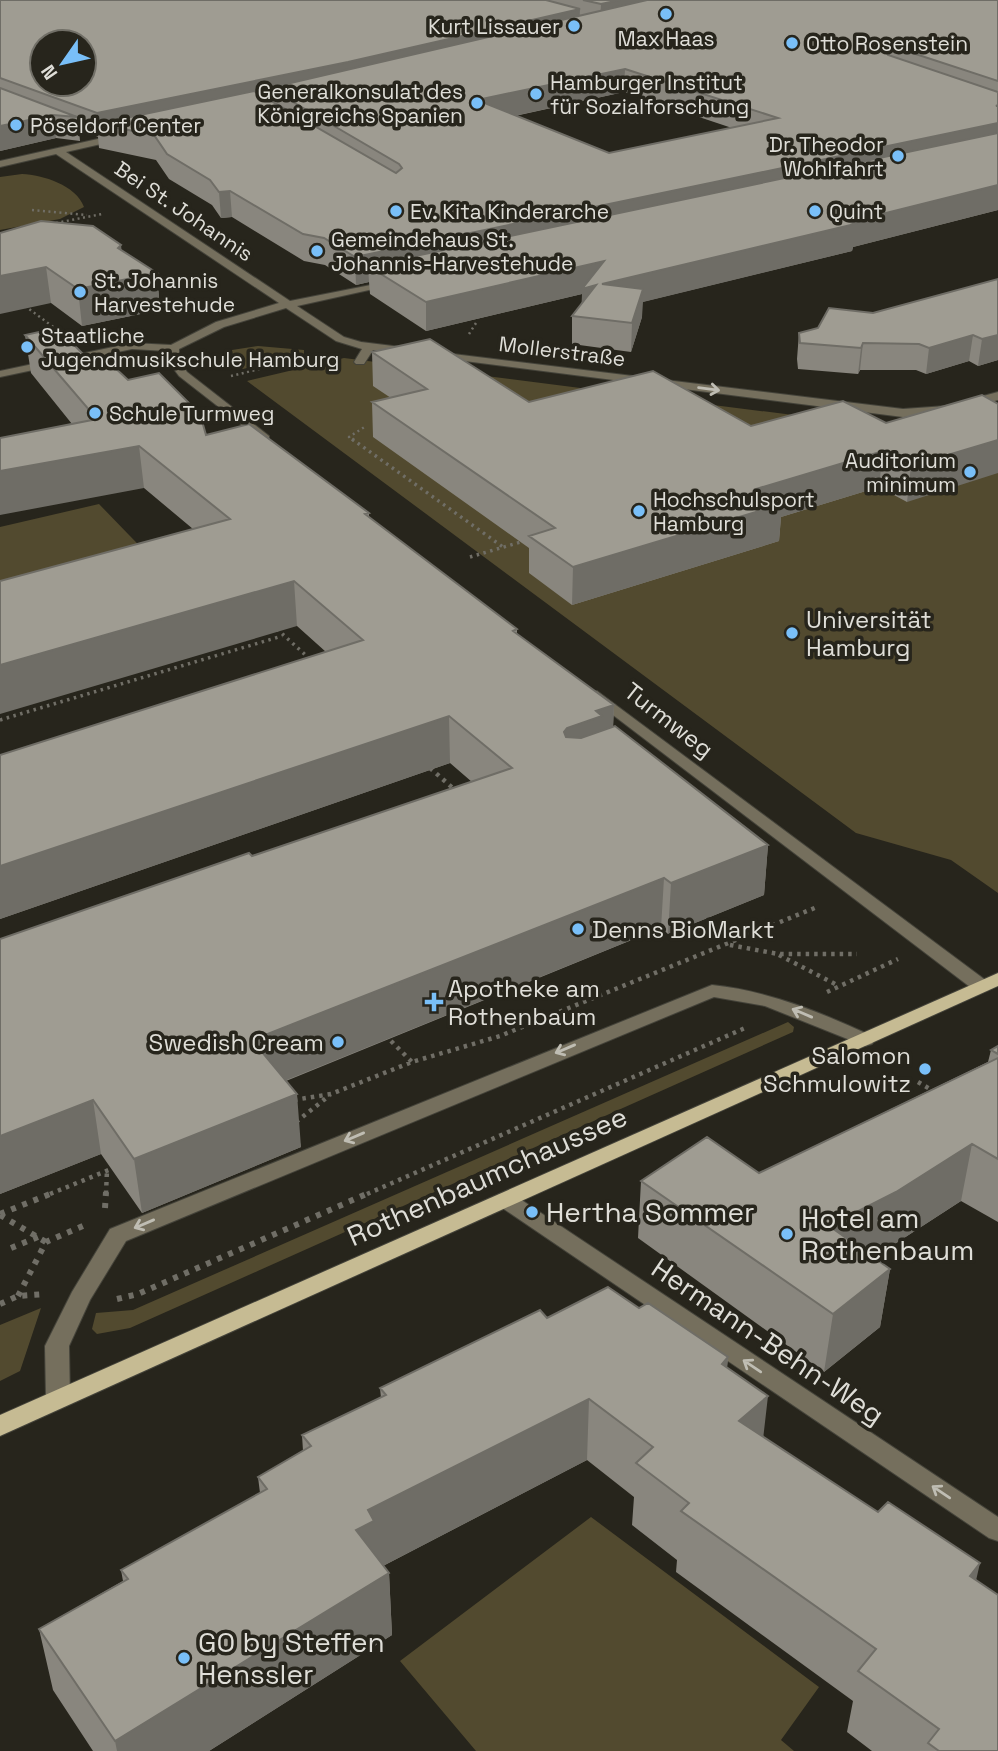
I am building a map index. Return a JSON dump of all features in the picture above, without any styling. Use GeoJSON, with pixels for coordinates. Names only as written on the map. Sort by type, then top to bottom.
{"type":"FeatureCollection","features":[{"type":"Feature","properties":{"kind":"main road","name":"Rothenbaumchaussee"},"geometry":{"type":"LineString","coordinates":[[0,1426],[990,983]]}},
{"type":"Feature","properties":{"kind":"street"},"geometry":{"type":"LineString","coordinates":[[80,135],[96,142]]}},
{"type":"Feature","properties":{"kind":"street"},"geometry":{"type":"LineString","coordinates":[[0,164],[133,135]]}},
{"type":"Feature","properties":{"kind":"street","name":"Bei St. Johannis"},"geometry":{"type":"LineString","coordinates":[[58,151],[270,291],[286,306]]}},
{"type":"Feature","properties":{"kind":"street"},"geometry":{"type":"LineString","coordinates":[[0,374],[132,346],[173,348],[189,337],[286,306],[403,280]]}},
{"type":"Feature","properties":{"kind":"street","name":"Mollerstraße"},"geometry":{"type":"LineString","coordinates":[[286,306],[340,339],[369,346],[926,414],[982,401]]}},
{"type":"Feature","properties":{"kind":"street"},"geometry":{"type":"LineString","coordinates":[[360,362],[369,346]]}},
{"type":"Feature","properties":{"kind":"street"},"geometry":{"type":"LineString","coordinates":[[173,348],[173,360],[183,374],[279,450]]}},
{"type":"Feature","properties":{"kind":"street"},"geometry":{"type":"LineString","coordinates":[[982,401],[998,396]]}},
{"type":"Feature","properties":{"kind":"street"},"geometry":{"type":"LineString","coordinates":[[982,401],[998,408]]}},
{"type":"Feature","properties":{"kind":"street","name":"Turmweg"},"geometry":{"type":"LineString","coordinates":[[586,687],[990,983]]}},
{"type":"Feature","properties":{"kind":"street"},"geometry":{"type":"LineString","coordinates":[[645,756],[666,748]]}},
{"type":"Feature","properties":{"kind":"street"},"geometry":{"type":"LineString","coordinates":[[58,1399],[57,1346],[80,1298],[118,1235],[712,990],[732,992],[791,1008],[865,1040]]}},
{"type":"Feature","properties":{"kind":"street","name":"Hermann-Behn-Weg"},"geometry":{"type":"LineString","coordinates":[[506,1200],[998,1530]]}},
{"type":"Feature","properties":{"kind":"path"},"geometry":{"type":"LineString","coordinates":[[32,210],[91,216]]}},
{"type":"Feature","properties":{"kind":"path"},"geometry":{"type":"LineString","coordinates":[[52,224],[106,213]]}},
{"type":"Feature","properties":{"kind":"path"},"geometry":{"type":"LineString","coordinates":[[18,301],[89,354]]}},
{"type":"Feature","properties":{"kind":"path"},"geometry":{"type":"LineString","coordinates":[[227,377],[320,355]]}},
{"type":"Feature","properties":{"kind":"path"},"geometry":{"type":"LineString","coordinates":[[366,426],[349,438],[503,547]]}},
{"type":"Feature","properties":{"kind":"path"},"geometry":{"type":"LineString","coordinates":[[470,557],[531,539]]}},
{"type":"Feature","properties":{"kind":"path"},"geometry":{"type":"LineString","coordinates":[[274,626],[321,668]]}},
{"type":"Feature","properties":{"kind":"path"},"geometry":{"type":"LineString","coordinates":[[0,720],[283,635]]}},
{"type":"Feature","properties":{"kind":"path"},"geometry":{"type":"LineString","coordinates":[[426,764],[464,799]]}},
{"type":"Feature","properties":{"kind":"path"},"geometry":{"type":"LineString","coordinates":[[281,1102],[331,1094],[411,1062],[500,1037],[817,906]]}},
{"type":"Feature","properties":{"kind":"path"},"geometry":{"type":"LineString","coordinates":[[727,944],[778,954],[857,954]]}},
{"type":"Feature","properties":{"kind":"path"},"geometry":{"type":"LineString","coordinates":[[778,954],[840,986]]}},
{"type":"Feature","properties":{"kind":"path"},"geometry":{"type":"LineString","coordinates":[[818,996],[902,957]]}},
{"type":"Feature","properties":{"kind":"path"},"geometry":{"type":"LineString","coordinates":[[111,1299],[138,1294],[748,1027]]}},
{"type":"Feature","properties":{"kind":"path"},"geometry":{"type":"LineString","coordinates":[[380,1029],[411,1062]]}},
{"type":"Feature","properties":{"kind":"path"},"geometry":{"type":"LineString","coordinates":[[918,1082],[941,1095]]}},
{"type":"Feature","properties":{"kind":"path"},"geometry":{"type":"LineString","coordinates":[[286,1130],[331,1094]]}},
{"type":"Feature","properties":{"kind":"path"},"geometry":{"type":"LineString","coordinates":[[0,1215],[120,1165]]}},
{"type":"Feature","properties":{"kind":"path"},"geometry":{"type":"LineString","coordinates":[[104,1216],[107,1170]]}},
{"type":"Feature","properties":{"kind":"path"},"geometry":{"type":"LineString","coordinates":[[0,1215],[46,1242]]}},
{"type":"Feature","properties":{"kind":"path"},"geometry":{"type":"LineString","coordinates":[[18,1296],[46,1242],[93,1222]]}},
{"type":"Feature","properties":{"kind":"path"},"geometry":{"type":"LineString","coordinates":[[11,1248],[38,1237]]}},
{"type":"Feature","properties":{"kind":"path"},"geometry":{"type":"LineString","coordinates":[[0,1304],[18,1296],[48,1294]]}},
{"type":"Feature","properties":{"kind":"shaded area"},"geometry":{"type":"Polygon","coordinates":[[[22,174],[39,176],[66,187],[80,199],[84,207],[60,219],[0,230],[0,177],[22,174]]]}},
{"type":"Feature","properties":{"kind":"shaded area"},"geometry":{"type":"Polygon","coordinates":[[[258,346],[304,350],[304,354],[243,369],[235,367],[232,350],[258,346]]]}},
{"type":"Feature","properties":{"kind":"shaded area","name":"Universität Hamburg"},"geometry":{"type":"Polygon","coordinates":[[[344,358],[942,434],[998,417],[998,893],[951,860],[856,833],[247,381],[344,358]]]}},
{"type":"Feature","properties":{"kind":"shaded area"},"geometry":{"type":"Polygon","coordinates":[[[99,504],[161,568],[0,611],[0,527],[99,504]]]}},
{"type":"Feature","properties":{"kind":"shaded area"},"geometry":{"type":"Polygon","coordinates":[[[788,1022],[794,1027],[793,1032],[130,1328],[97,1334],[92,1329],[96,1313],[133,1310],[788,1022]]]}},
{"type":"Feature","properties":{"kind":"shaded area"},"geometry":{"type":"Polygon","coordinates":[[[41,1308],[20,1371],[0,1381],[0,1325],[41,1308]]]}},
{"type":"Feature","properties":{"kind":"shaded area"},"geometry":{"type":"Polygon","coordinates":[[[591,1517],[819,1687],[781,1740],[794,1751],[476,1751],[400,1661],[591,1517]]]}},
{"type":"Feature","properties":{"kind":"building"},"geometry":{"type":"Polygon","coordinates":[[[0,0],[546,0],[580,9],[348,62],[97,113],[55,98],[98,98],[98,28],[28,28],[28,88],[0,78],[0,0]]]}},
{"type":"Feature","properties":{"kind":"building"},"geometry":{"type":"Polygon","coordinates":[[[583,0],[620,0],[601,4],[583,0]]]}},
{"type":"Feature","properties":{"kind":"building"},"geometry":{"type":"Polygon","coordinates":[[[647,0],[998,0],[998,81],[891,46],[886,51],[888,55],[998,92],[998,123],[355,257],[324,238],[303,234],[230,191],[219,192],[210,180],[167,154],[154,135],[97,124],[254,91],[396,173],[402,168],[269,88],[647,0]],[[625,69],[477,100],[609,153],[778,118],[625,69]]]}},
{"type":"Feature","properties":{"kind":"building"},"geometry":{"type":"Polygon","coordinates":[[[0,88],[77,117],[53,115],[0,126],[0,88]]]}},
{"type":"Feature","properties":{"kind":"building"},"geometry":{"type":"Polygon","coordinates":[[[998,133],[998,185],[850,222],[855,224],[602,284],[643,289],[632,323],[572,316],[596,285],[582,289],[604,261],[426,302],[368,266],[998,133]]]}},
{"type":"Feature","properties":{"kind":"building"},"geometry":{"type":"Polygon","coordinates":[[[41,221],[93,226],[121,245],[118,248],[157,273],[78,289],[46,267],[0,276],[0,233],[41,221]]]}},
{"type":"Feature","properties":{"kind":"building"},"geometry":{"type":"Polygon","coordinates":[[[998,279],[998,335],[982,339],[973,335],[929,348],[919,344],[863,343],[861,348],[800,343],[799,333],[818,328],[829,308],[873,313],[998,279]]]}},
{"type":"Feature","properties":{"kind":"building"},"geometry":{"type":"Polygon","coordinates":[[[57,328],[96,367],[111,364],[128,380],[159,373],[200,414],[206,435],[249,424],[369,513],[365,514],[517,629],[513,631],[614,705],[596,711],[602,716],[567,728],[564,732],[566,737],[581,738],[615,726],[768,845],[671,883],[664,878],[252,1040],[297,1094],[134,1159],[93,1100],[0,1136],[0,939],[249,853],[252,856],[512,768],[449,716],[0,866],[0,755],[363,640],[294,581],[0,665],[0,581],[230,519],[139,446],[0,471],[0,438],[97,419],[25,335],[57,328]]]}},
{"type":"Feature","properties":{"kind":"building"},"geometry":{"type":"Polygon","coordinates":[[[430,339],[529,402],[653,371],[751,426],[843,401],[886,423],[982,395],[998,404],[998,440],[911,466],[883,451],[756,489],[782,504],[573,567],[529,536],[555,528],[372,402],[427,389],[372,352],[430,339]]]}},
{"type":"Feature","properties":{"kind":"building"},"geometry":{"type":"Polygon","coordinates":[[[998,1058],[998,1159],[972,1144],[896,1192],[829,1226],[890,1269],[833,1314],[641,1181],[707,1137],[759,1173],[998,1058]]]}},
{"type":"Feature","properties":{"kind":"building"},"geometry":{"type":"Polygon","coordinates":[[[608,1287],[639,1308],[648,1303],[728,1357],[722,1364],[768,1396],[739,1421],[878,1512],[888,1502],[980,1563],[970,1576],[998,1595],[998,1751],[939,1751],[928,1743],[939,1729],[858,1671],[876,1649],[681,1511],[689,1503],[636,1463],[653,1447],[589,1399],[368,1510],[374,1521],[356,1530],[389,1573],[115,1741],[39,1629],[128,1579],[121,1570],[267,1489],[258,1477],[311,1446],[302,1435],[386,1395],[380,1388],[540,1310],[547,1318],[608,1287]]]}},
{"type":"Feature","properties":{"kind":"place","name":"Max Haas"},"geometry":{"type":"Point","coordinates":[666,14]}},
{"type":"Feature","properties":{"kind":"place","name":"Kurt Lissauer"},"geometry":{"type":"Point","coordinates":[574,26]}},
{"type":"Feature","properties":{"kind":"place","name":"Otto Rosenstein"},"geometry":{"type":"Point","coordinates":[792,43]}},
{"type":"Feature","properties":{"kind":"place","name":"Hamburger Institut für Sozialforschung"},"geometry":{"type":"Point","coordinates":[536,94]}},
{"type":"Feature","properties":{"kind":"place","name":"Generalkonsulat des Königreichs Spanien"},"geometry":{"type":"Point","coordinates":[477,103]}},
{"type":"Feature","properties":{"kind":"place","name":"Pöseldorf Center"},"geometry":{"type":"Point","coordinates":[16,125]}},
{"type":"Feature","properties":{"kind":"place","name":"Dr. Theodor Wohlfahrt"},"geometry":{"type":"Point","coordinates":[898,156]}},
{"type":"Feature","properties":{"kind":"place","name":"Ev. Kita Kinderarche"},"geometry":{"type":"Point","coordinates":[396,211]}},
{"type":"Feature","properties":{"kind":"place","name":"Quint"},"geometry":{"type":"Point","coordinates":[815,211]}},
{"type":"Feature","properties":{"kind":"place","name":"Gemeindehaus St. Johannis-Harvestehude"},"geometry":{"type":"Point","coordinates":[317,251]}},
{"type":"Feature","properties":{"kind":"place","name":"St. Johannis Harvestehude"},"geometry":{"type":"Point","coordinates":[80,292]}},
{"type":"Feature","properties":{"kind":"place","name":"Staatliche Jugendmusikschule Hamburg"},"geometry":{"type":"Point","coordinates":[27,347]}},
{"type":"Feature","properties":{"kind":"place","name":"Schule Turmweg"},"geometry":{"type":"Point","coordinates":[95,413]}},
{"type":"Feature","properties":{"kind":"place","name":"Auditorium minimum"},"geometry":{"type":"Point","coordinates":[970,472]}},
{"type":"Feature","properties":{"kind":"place","name":"Hochschulsport Hamburg"},"geometry":{"type":"Point","coordinates":[639,511]}},
{"type":"Feature","properties":{"kind":"place","name":"Universität Hamburg"},"geometry":{"type":"Point","coordinates":[792,633]}},
{"type":"Feature","properties":{"kind":"place","name":"Denns BioMarkt"},"geometry":{"type":"Point","coordinates":[578,929]}},
{"type":"Feature","properties":{"kind":"place","name":"Apotheke am Rothenbaum"},"geometry":{"type":"Point","coordinates":[434,1002]}},
{"type":"Feature","properties":{"kind":"place","name":"Swedish Cream"},"geometry":{"type":"Point","coordinates":[338,1042]}},
{"type":"Feature","properties":{"kind":"place","name":"Salomon Schmulowitz"},"geometry":{"type":"Point","coordinates":[925,1069]}},
{"type":"Feature","properties":{"kind":"place","name":"Hertha Sommer"},"geometry":{"type":"Point","coordinates":[532,1212]}},
{"type":"Feature","properties":{"kind":"place","name":"Hotel am Rothenbaum"},"geometry":{"type":"Point","coordinates":[787,1234]}},
{"type":"Feature","properties":{"kind":"place","name":"GO by Steffen Henssler"},"geometry":{"type":"Point","coordinates":[184,1658]}}]}
